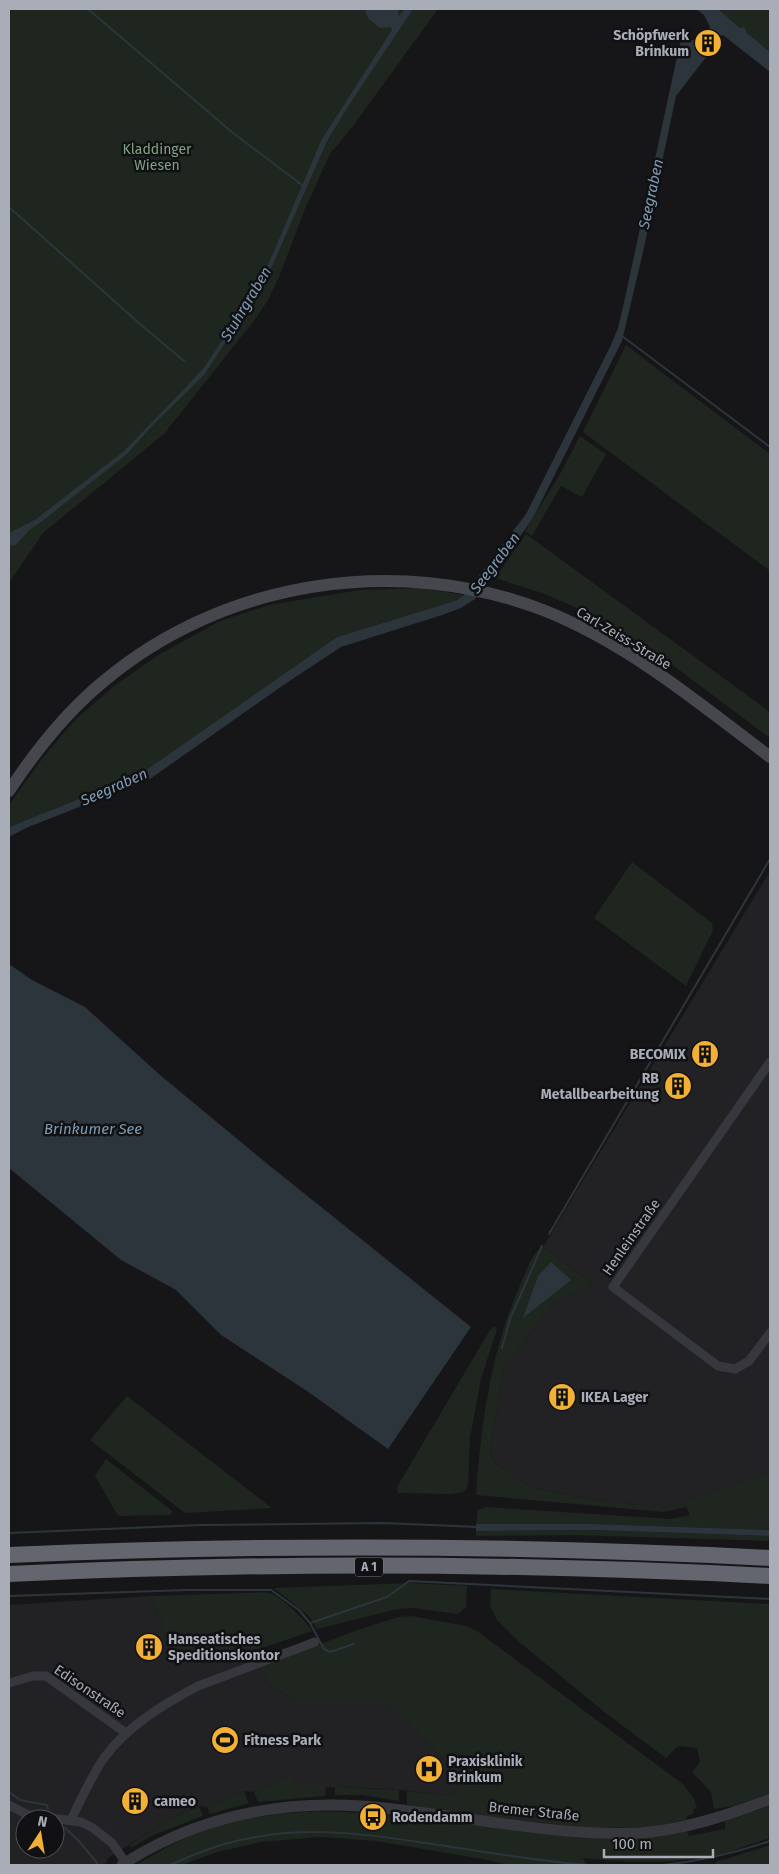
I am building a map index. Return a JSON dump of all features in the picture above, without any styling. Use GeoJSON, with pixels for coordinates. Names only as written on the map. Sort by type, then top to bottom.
{"type":"FeatureCollection","features":[{"type":"Feature","properties":{"kind":"highway","name":"A 1"},"geometry":{"type":"LineString","coordinates":[[9,1555],[270,1547],[543,1549],[770,1558]]}},
{"type":"Feature","properties":{"kind":"highway"},"geometry":{"type":"LineString","coordinates":[[749,1557],[770,1553]]}},
{"type":"Feature","properties":{"kind":"highway","name":"A 1"},"geometry":{"type":"LineString","coordinates":[[9,1574],[132,1568],[279,1566],[622,1570],[770,1576]]}},
{"type":"Feature","properties":{"kind":"main road","name":"Carl-Zeiss-Straße"},"geometry":{"type":"LineString","coordinates":[[9,792],[55,728],[97,687],[150,648],[206,618],[268,596],[331,584],[366,581],[406,581],[463,588],[485,592],[549,613],[584,629],[618,648],[662,677],[770,757]]}},
{"type":"Feature","properties":{"kind":"street","name":"Henleinstraße"},"geometry":{"type":"LineString","coordinates":[[770,1062],[613,1287],[718,1366],[736,1369],[749,1361],[770,1333]]}},
{"type":"Feature","properties":{"kind":"street"},"geometry":{"type":"LineString","coordinates":[[71,1820],[104,1758],[126,1733],[155,1712],[198,1686],[315,1642]]}},
{"type":"Feature","properties":{"kind":"street","name":"Edisonstraße"},"geometry":{"type":"LineString","coordinates":[[9,1683],[33,1676],[46,1676],[126,1733]]}},
{"type":"Feature","properties":{"kind":"street","name":"Bremer Straße"},"geometry":{"type":"LineString","coordinates":[[124,1864],[164,1841],[189,1830],[243,1814],[277,1809],[332,1805],[352,1806],[404,1810],[565,1831],[625,1833],[684,1826],[725,1815],[770,1799]]}},
{"type":"Feature","properties":{"kind":"street"},"geometry":{"type":"LineString","coordinates":[[9,1805],[28,1815],[71,1820],[81,1822],[93,1828],[112,1843],[124,1864]]}},
{"type":"Feature","properties":{"kind":"shaded area"},"geometry":{"type":"Polygon","coordinates":[[[770,871],[770,1472],[665,1508],[596,1500],[533,1488],[496,1464],[490,1453],[504,1367],[551,1305],[593,1284],[543,1247],[770,871]]]}},
{"type":"Feature","properties":{"kind":"shaded area"},"geometry":{"type":"Polygon","coordinates":[[[151,1596],[173,1653],[211,1666],[244,1654],[250,1669],[260,1667],[268,1684],[298,1702],[384,1702],[465,1779],[452,1796],[392,1789],[296,1786],[289,1774],[254,1792],[244,1791],[207,1807],[199,1806],[170,1819],[108,1858],[105,1865],[9,1865],[9,1605],[151,1596]]]}},
{"type":"Feature","properties":{"kind":"green space","name":"Kladdinger Wiesen"},"geometry":{"type":"Polygon","coordinates":[[[9,9],[438,9],[353,126],[330,154],[305,209],[279,277],[267,302],[253,322],[164,434],[43,533],[9,583],[9,9]]]}},
{"type":"Feature","properties":{"kind":"green space"},"geometry":{"type":"Polygon","coordinates":[[[717,9],[770,9],[770,52],[717,9]]]}},
{"type":"Feature","properties":{"kind":"green space"},"geometry":{"type":"Polygon","coordinates":[[[626,345],[770,454],[770,571],[583,432],[626,345]]]}},
{"type":"Feature","properties":{"kind":"green space"},"geometry":{"type":"Polygon","coordinates":[[[580,436],[606,454],[582,497],[561,486],[532,536],[525,531],[559,476],[580,436]]]}},
{"type":"Feature","properties":{"kind":"green space"},"geometry":{"type":"Polygon","coordinates":[[[526,534],[770,712],[770,738],[658,654],[598,617],[542,593],[495,578],[526,534]]]}},
{"type":"Feature","properties":{"kind":"green space"},"geometry":{"type":"Polygon","coordinates":[[[420,588],[464,595],[457,600],[337,637],[149,768],[129,779],[9,827],[9,805],[44,756],[75,720],[114,686],[160,654],[220,621],[269,605],[360,590],[420,588]]]}},
{"type":"Feature","properties":{"kind":"green space"},"geometry":{"type":"Polygon","coordinates":[[[632,862],[712,923],[713,930],[686,986],[594,918],[632,862]]]}},
{"type":"Feature","properties":{"kind":"green space"},"geometry":{"type":"Polygon","coordinates":[[[543,1247],[593,1284],[551,1305],[504,1367],[490,1453],[496,1464],[533,1488],[596,1500],[665,1508],[770,1472],[770,1530],[593,1524],[476,1524],[478,1510],[486,1507],[671,1519],[690,1515],[686,1507],[664,1512],[476,1495],[484,1414],[495,1361],[510,1310],[528,1265],[540,1248],[543,1247]]]}},
{"type":"Feature","properties":{"kind":"green space"},"geometry":{"type":"Polygon","coordinates":[[[495,1326],[497,1329],[481,1379],[470,1438],[468,1485],[464,1492],[450,1494],[398,1493],[397,1487],[490,1330],[495,1326]]]}},
{"type":"Feature","properties":{"kind":"green space"},"geometry":{"type":"Polygon","coordinates":[[[127,1396],[272,1508],[185,1513],[90,1440],[127,1396]]]}},
{"type":"Feature","properties":{"kind":"green space"},"geometry":{"type":"Polygon","coordinates":[[[106,1459],[172,1511],[171,1515],[118,1516],[95,1476],[106,1459]]]}},
{"type":"Feature","properties":{"kind":"green space"},"geometry":{"type":"Polygon","coordinates":[[[593,1530],[770,1536],[770,1541],[572,1535],[476,1536],[476,1531],[593,1530]]]}},
{"type":"Feature","properties":{"kind":"green space"},"geometry":{"type":"Polygon","coordinates":[[[411,1583],[467,1586],[466,1607],[458,1614],[413,1608],[398,1609],[317,1629],[310,1617],[274,1588],[411,1583]]]}},
{"type":"Feature","properties":{"kind":"green space"},"geometry":{"type":"Polygon","coordinates":[[[491,1589],[770,1604],[770,1793],[734,1806],[714,1809],[711,1792],[692,1772],[700,1762],[697,1748],[678,1746],[666,1758],[607,1714],[519,1642],[497,1620],[490,1605],[491,1589]]]}},
{"type":"Feature","properties":{"kind":"green space"},"geometry":{"type":"Polygon","coordinates":[[[266,1593],[274,1595],[293,1609],[312,1631],[211,1666],[173,1653],[151,1596],[266,1593]]]}},
{"type":"Feature","properties":{"kind":"green space"},"geometry":{"type":"Polygon","coordinates":[[[412,1616],[466,1626],[477,1631],[684,1785],[694,1799],[697,1808],[693,1809],[694,1813],[686,1817],[686,1820],[655,1827],[585,1828],[411,1807],[407,1804],[407,1791],[452,1796],[465,1779],[384,1702],[298,1702],[268,1684],[260,1667],[352,1632],[398,1617],[412,1616]]]}},
{"type":"Feature","properties":{"kind":"green space"},"geometry":{"type":"Polygon","coordinates":[[[289,1774],[296,1786],[326,1786],[325,1796],[258,1802],[254,1792],[289,1774]]]}},
{"type":"Feature","properties":{"kind":"green space"},"geometry":{"type":"Polygon","coordinates":[[[335,1787],[399,1790],[399,1801],[363,1795],[335,1795],[335,1787]]]}},
{"type":"Feature","properties":{"kind":"green space"},"geometry":{"type":"Polygon","coordinates":[[[244,1791],[249,1803],[210,1814],[207,1807],[244,1791]]]}},
{"type":"Feature","properties":{"kind":"green space"},"geometry":{"type":"Polygon","coordinates":[[[770,1804],[770,1838],[722,1854],[688,1860],[635,1862],[583,1858],[586,1865],[509,1865],[376,1841],[321,1837],[261,1842],[217,1852],[182,1865],[136,1865],[173,1844],[201,1832],[246,1819],[269,1815],[316,1811],[363,1813],[362,1817],[384,1818],[385,1814],[581,1838],[626,1839],[687,1831],[689,1836],[725,1829],[725,1820],[761,1809],[770,1804]]]}},
{"type":"Feature","properties":{"kind":"green space"},"geometry":{"type":"Polygon","coordinates":[[[199,1806],[203,1816],[151,1836],[133,1847],[128,1846],[170,1819],[199,1806]]]}},
{"type":"Feature","properties":{"kind":"green space"},"geometry":{"type":"Polygon","coordinates":[[[770,1845],[770,1865],[716,1865],[716,1862],[770,1845]]]}},
{"type":"Feature","properties":{"kind":"water","name":"Stuhrgraben"},"geometry":{"type":"Polygon","coordinates":[[[367,9],[398,9],[399,16],[405,9],[413,9],[327,141],[266,280],[204,375],[151,427],[127,454],[29,530],[16,545],[9,546],[9,533],[35,520],[124,451],[206,365],[262,279],[322,139],[392,30],[391,27],[380,28],[369,19],[365,12],[367,9]]]}},
{"type":"Feature","properties":{"kind":"water"},"geometry":{"type":"Polygon","coordinates":[[[696,9],[718,9],[740,28],[744,27],[747,33],[770,52],[770,72],[723,35],[717,36],[715,39],[713,38],[714,34],[709,30],[710,27],[704,15],[696,9]]]}},
{"type":"Feature","properties":{"kind":"water","name":"Seegraben"},"geometry":{"type":"Polygon","coordinates":[[[686,40],[695,40],[710,52],[676,96],[622,341],[533,518],[475,599],[461,608],[442,615],[341,647],[150,779],[26,828],[9,837],[9,827],[129,779],[149,768],[337,637],[457,600],[464,595],[526,514],[618,328],[680,43],[686,40]]]}},
{"type":"Feature","properties":{"kind":"water","name":"Brinkumer See"},"geometry":{"type":"Polygon","coordinates":[[[9,964],[32,980],[85,1007],[160,1075],[471,1327],[388,1449],[307,1391],[221,1335],[176,1290],[121,1260],[9,1168],[9,964]]]}},
{"type":"Feature","properties":{"kind":"water"},"geometry":{"type":"Polygon","coordinates":[[[551,1262],[571,1280],[523,1318],[538,1276],[551,1262]]]}},
{"type":"Feature","properties":{"kind":"water"},"geometry":{"type":"Polygon","coordinates":[[[476,1524],[593,1524],[770,1530],[770,1536],[593,1530],[476,1531],[476,1524]]]}},
{"type":"Feature","properties":{"kind":"waterway"},"geometry":{"type":"LineString","coordinates":[[88,9],[233,133],[302,185]]}},
{"type":"Feature","properties":{"kind":"waterway"},"geometry":{"type":"LineString","coordinates":[[9,207],[184,361]]}},
{"type":"Feature","properties":{"kind":"waterway"},"geometry":{"type":"LineString","coordinates":[[622,336],[770,447]]}},
{"type":"Feature","properties":{"kind":"waterway"},"geometry":{"type":"LineString","coordinates":[[549,1234],[770,859]]}},
{"type":"Feature","properties":{"kind":"waterway"},"geometry":{"type":"LineString","coordinates":[[502,1348],[510,1319],[542,1246]]}},
{"type":"Feature","properties":{"kind":"waterway"},"geometry":{"type":"LineString","coordinates":[[9,1533],[202,1525],[383,1523],[478,1527]]}},
{"type":"Feature","properties":{"kind":"waterway"},"geometry":{"type":"LineString","coordinates":[[310,1623],[387,1597],[409,1581],[770,1599]]}},
{"type":"Feature","properties":{"kind":"waterway"},"geometry":{"type":"LineString","coordinates":[[9,1596],[187,1590],[271,1590],[299,1610],[310,1623],[324,1649],[330,1652],[354,1644]]}},
{"type":"Feature","properties":{"kind":"waterway"},"geometry":{"type":"LineString","coordinates":[[9,1792],[20,1800],[47,1805],[48,1809]]}},
{"type":"Feature","properties":{"kind":"waterway"},"geometry":{"type":"LineString","coordinates":[[65,1828],[79,1841],[97,1863]]}},
{"type":"Feature","properties":{"kind":"waterway"},"geometry":{"type":"LineString","coordinates":[[170,1865],[232,1842],[285,1833],[308,1832],[375,1836],[525,1858],[588,1865]]}},
{"type":"Feature","properties":{"kind":"waterway"},"geometry":{"type":"LineString","coordinates":[[663,1865],[718,1856],[770,1841]]}},
{"type":"Feature","properties":{"kind":"place","name":"Schöpfwerk Brinkum"},"geometry":{"type":"Point","coordinates":[708,43]}},
{"type":"Feature","properties":{"kind":"place","name":"BECOMIX"},"geometry":{"type":"Point","coordinates":[705,1054]}},
{"type":"Feature","properties":{"kind":"place","name":"RB Metallbearbeitung"},"geometry":{"type":"Point","coordinates":[678,1086]}},
{"type":"Feature","properties":{"kind":"place","name":"IKEA Lager"},"geometry":{"type":"Point","coordinates":[562,1397]}},
{"type":"Feature","properties":{"kind":"place","name":"Hanseatisches Speditionskontor"},"geometry":{"type":"Point","coordinates":[149,1647]}},
{"type":"Feature","properties":{"kind":"place","name":"Fitness Park"},"geometry":{"type":"Point","coordinates":[225,1740]}},
{"type":"Feature","properties":{"kind":"place","name":"Praxisklinik Brinkum"},"geometry":{"type":"Point","coordinates":[429,1769]}},
{"type":"Feature","properties":{"kind":"place","name":"cameo"},"geometry":{"type":"Point","coordinates":[135,1801]}},
{"type":"Feature","properties":{"kind":"place","name":"Rodendamm"},"geometry":{"type":"Point","coordinates":[373,1817]}}]}
